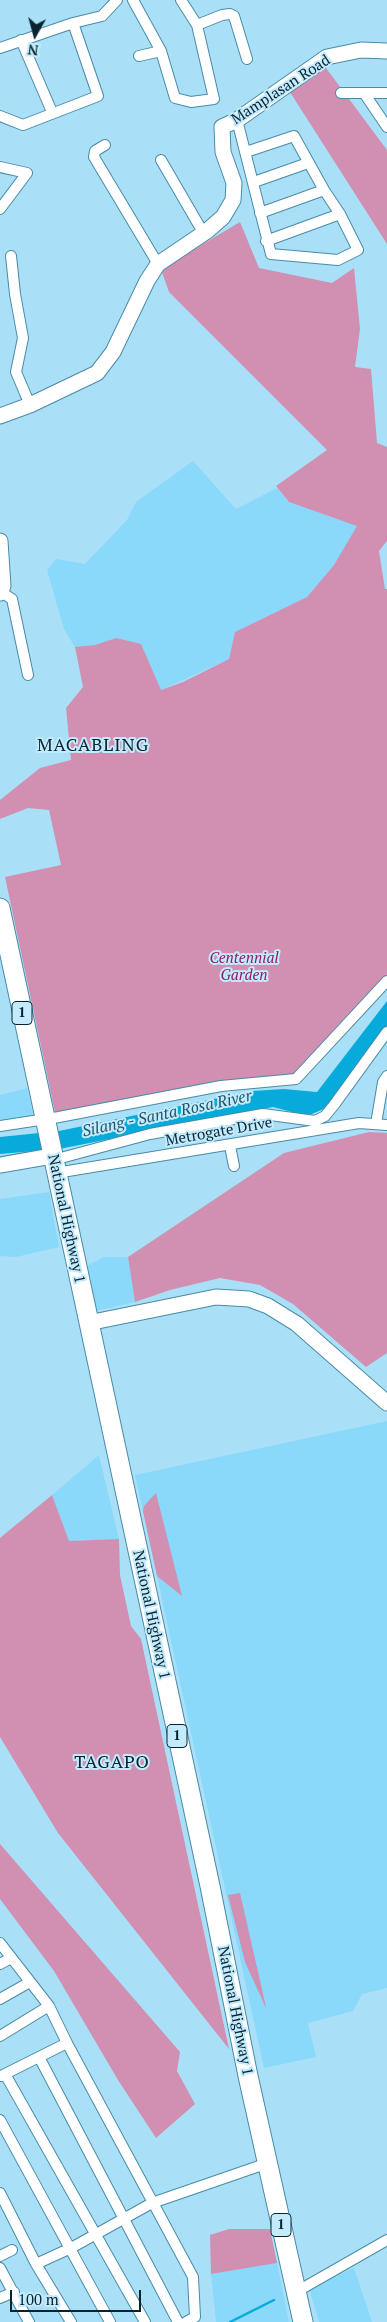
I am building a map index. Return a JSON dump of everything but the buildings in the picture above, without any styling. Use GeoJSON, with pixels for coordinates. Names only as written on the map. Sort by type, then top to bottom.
{"type":"FeatureCollection","features":[{"type":"Feature","properties":{"kind":"highway","name":"National Highway 1"},"geometry":{"type":"LineString","coordinates":[[0,908],[303,2322]]}},
{"type":"Feature","properties":{"kind":"street"},"geometry":{"type":"LineString","coordinates":[[0,48],[74,23],[102,16],[117,0]]}},
{"type":"Feature","properties":{"kind":"street"},"geometry":{"type":"LineString","coordinates":[[133,0],[161,50],[175,98],[191,102],[214,99],[197,25],[181,0]]}},
{"type":"Feature","properties":{"kind":"street"},"geometry":{"type":"LineString","coordinates":[[197,25],[222,15],[230,14],[234,16],[247,59]]}},
{"type":"Feature","properties":{"kind":"street"},"geometry":{"type":"LineString","coordinates":[[0,116],[23,125],[52,112],[98,96],[74,23]]}},
{"type":"Feature","properties":{"kind":"street"},"geometry":{"type":"LineString","coordinates":[[21,40],[52,112]]}},
{"type":"Feature","properties":{"kind":"street"},"geometry":{"type":"LineString","coordinates":[[139,56],[161,50]]}},
{"type":"Feature","properties":{"kind":"street","name":"Mamplasan Road"},"geometry":{"type":"LineString","coordinates":[[0,416],[30,405],[96,373],[113,352],[147,281],[158,264],[204,234],[223,217],[233,200],[234,183],[223,152],[222,127],[236,120],[327,57],[361,50],[387,51]]}},
{"type":"Feature","properties":{"kind":"street"},"geometry":{"type":"LineString","coordinates":[[341,93],[387,93]]}},
{"type":"Feature","properties":{"kind":"street"},"geometry":{"type":"LineString","coordinates":[[364,93],[387,127]]}},
{"type":"Feature","properties":{"kind":"street"},"geometry":{"type":"LineString","coordinates":[[236,120],[254,182],[266,241],[272,255],[340,260],[359,248],[294,136],[246,152]]}},
{"type":"Feature","properties":{"kind":"street"},"geometry":{"type":"LineString","coordinates":[[105,145],[95,151],[94,157],[158,264]]}},
{"type":"Feature","properties":{"kind":"street"},"geometry":{"type":"LineString","coordinates":[[161,160],[204,234]]}},
{"type":"Feature","properties":{"kind":"street"},"geometry":{"type":"LineString","coordinates":[[254,182],[308,163]]}},
{"type":"Feature","properties":{"kind":"street"},"geometry":{"type":"LineString","coordinates":[[0,167],[27,174],[0,209]]}},
{"type":"Feature","properties":{"kind":"street"},"geometry":{"type":"LineString","coordinates":[[260,213],[324,190]]}},
{"type":"Feature","properties":{"kind":"street"},"geometry":{"type":"LineString","coordinates":[[266,241],[340,214]]}},
{"type":"Feature","properties":{"kind":"street"},"geometry":{"type":"LineString","coordinates":[[11,256],[22,338],[16,372],[30,405]]}},
{"type":"Feature","properties":{"kind":"street"},"geometry":{"type":"LineString","coordinates":[[0,541],[3,586],[0,593],[12,599],[28,675]]}},
{"type":"Feature","properties":{"kind":"street"},"geometry":{"type":"LineString","coordinates":[[0,1126],[222,1086],[296,1079],[387,981]]}},
{"type":"Feature","properties":{"kind":"street"},"geometry":{"type":"LineString","coordinates":[[0,1165],[55,1163],[150,1134],[263,1114],[315,1121],[325,1116],[334,1105],[387,1032]]}},
{"type":"Feature","properties":{"kind":"street"},"geometry":{"type":"LineString","coordinates":[[376,1124],[383,1082],[387,1076]]}},
{"type":"Feature","properties":{"kind":"street","name":"Metrogate Drive"},"geometry":{"type":"LineString","coordinates":[[55,1163],[230,1146],[359,1123],[387,1125]]}},
{"type":"Feature","properties":{"kind":"street"},"geometry":{"type":"LineString","coordinates":[[230,1146],[234,1166]]}},
{"type":"Feature","properties":{"kind":"street"},"geometry":{"type":"LineString","coordinates":[[88,1323],[216,1296],[249,1299],[268,1306],[297,1324],[385,1399]]}},
{"type":"Feature","properties":{"kind":"street"},"geometry":{"type":"LineString","coordinates":[[0,1943],[50,2006],[67,2043],[193,2277],[195,2317],[186,2322]]}},
{"type":"Feature","properties":{"kind":"street"},"geometry":{"type":"LineString","coordinates":[[0,1964],[12,1958]]}},
{"type":"Feature","properties":{"kind":"street"},"geometry":{"type":"LineString","coordinates":[[0,1999],[30,1982]]}},
{"type":"Feature","properties":{"kind":"street"},"geometry":{"type":"LineString","coordinates":[[0,2036],[50,2006]]}},
{"type":"Feature","properties":{"kind":"street"},"geometry":{"type":"LineString","coordinates":[[67,2043],[3,2075],[96,2233],[145,2322]]}},
{"type":"Feature","properties":{"kind":"street"},"geometry":{"type":"LineString","coordinates":[[39,2057],[178,2322]]}},
{"type":"Feature","properties":{"kind":"street"},"geometry":{"type":"LineString","coordinates":[[0,2120],[110,2322]]}},
{"type":"Feature","properties":{"kind":"street"},"geometry":{"type":"LineString","coordinates":[[36,2264],[70,2248],[152,2203],[267,2160]]}},
{"type":"Feature","properties":{"kind":"street"},"geometry":{"type":"LineString","coordinates":[[0,2193],[19,2246],[36,2264],[71,2322]]}},
{"type":"Feature","properties":{"kind":"street"},"geometry":{"type":"LineString","coordinates":[[296,2292],[387,2240]]}},
{"type":"Feature","properties":{"kind":"street"},"geometry":{"type":"LineString","coordinates":[[0,2256],[19,2246]]}},
{"type":"Feature","properties":{"kind":"street"},"geometry":{"type":"LineString","coordinates":[[0,2268],[29,2322]]}},
{"type":"Feature","properties":{"kind":"street"},"geometry":{"type":"LineString","coordinates":[[0,2298],[14,2292]]}},
{"type":"Feature","properties":{"kind":"shaded area"},"geometry":{"type":"Polygon","coordinates":[[[193,461],[236,509],[277,488],[289,502],[358,526],[334,565],[307,597],[235,632],[229,659],[161,690],[116,638],[95,645],[75,647],[64,629],[47,570],[56,559],[85,564],[127,520],[136,502],[193,461]]]}},
{"type":"Feature","properties":{"kind":"shaded area"},"geometry":{"type":"Polygon","coordinates":[[[27,1088],[34,1119],[0,1123],[0,1095],[27,1088]]]}},
{"type":"Feature","properties":{"kind":"shaded area"},"geometry":{"type":"Polygon","coordinates":[[[49,1192],[59,1247],[16,1257],[0,1256],[0,1199],[49,1192]]]}},
{"type":"Feature","properties":{"kind":"shaded area"},"geometry":{"type":"Polygon","coordinates":[[[104,1257],[128,1257],[135,1302],[95,1311],[85,1267],[104,1257]]]}},
{"type":"Feature","properties":{"kind":"shaded area"},"geometry":{"type":"Polygon","coordinates":[[[387,1421],[387,1988],[362,1994],[353,2011],[308,2023],[316,2057],[264,2068],[135,1475],[387,1421]]]}},
{"type":"Feature","properties":{"kind":"shaded area"},"geometry":{"type":"Polygon","coordinates":[[[99,1455],[119,1539],[69,1541],[52,1495],[99,1455]]]}},
{"type":"Feature","properties":{"kind":"shaded area"},"geometry":{"type":"Polygon","coordinates":[[[277,2263],[289,2322],[216,2322],[211,2274],[277,2263]]]}},
{"type":"Feature","properties":{"kind":"shaded area"},"geometry":{"type":"Polygon","coordinates":[[[354,2268],[372,2322],[319,2322],[309,2288],[354,2268]]]}},
{"type":"Feature","properties":{"kind":"green space"},"geometry":{"type":"Polygon","coordinates":[[[323,64],[387,150],[387,244],[288,89],[323,64]]]}},
{"type":"Feature","properties":{"kind":"green space","name":"Centennial Garden"},"geometry":{"type":"Polygon","coordinates":[[[240,222],[259,268],[332,283],[354,268],[360,329],[355,367],[371,369],[377,443],[387,447],[387,541],[379,551],[385,589],[387,589],[387,984],[298,1075],[55,1112],[5,877],[61,865],[49,810],[28,808],[0,819],[0,800],[40,768],[71,760],[66,708],[83,687],[75,647],[95,645],[116,638],[141,644],[161,690],[183,682],[229,659],[235,632],[307,597],[334,565],[357,526],[289,502],[276,486],[327,450],[169,292],[161,269],[240,222]]]}},
{"type":"Feature","properties":{"kind":"green space"},"geometry":{"type":"Polygon","coordinates":[[[369,1132],[387,1133],[387,1353],[366,1367],[293,1304],[260,1285],[220,1278],[170,1290],[135,1302],[128,1257],[284,1153],[369,1132]]]}},
{"type":"Feature","properties":{"kind":"green space"},"geometry":{"type":"Polygon","coordinates":[[[156,1493],[182,1596],[157,1576],[143,1511],[144,1506],[156,1493]]]}},
{"type":"Feature","properties":{"kind":"green space"},"geometry":{"type":"Polygon","coordinates":[[[52,1495],[69,1541],[119,1539],[120,1575],[131,1626],[141,1639],[229,2049],[58,1833],[0,1737],[0,1538],[52,1495]]]}},
{"type":"Feature","properties":{"kind":"green space"},"geometry":{"type":"Polygon","coordinates":[[[0,1844],[180,2052],[177,2071],[195,2104],[156,2138],[118,2080],[54,1971],[0,1899],[0,1844]]]}},
{"type":"Feature","properties":{"kind":"green space"},"geometry":{"type":"Polygon","coordinates":[[[240,1893],[266,2008],[245,1962],[228,1895],[240,1893]]]}},
{"type":"Feature","properties":{"kind":"green space"},"geometry":{"type":"Polygon","coordinates":[[[229,2229],[270,2229],[277,2263],[211,2274],[210,2235],[229,2229]]]}},
{"type":"Feature","properties":{"kind":"water","name":"Silang - Santa Rosa River"},"geometry":{"type":"Polygon","coordinates":[[[387,1001],[387,1028],[326,1108],[307,1116],[273,1107],[59,1149],[0,1154],[0,1137],[59,1131],[252,1091],[284,1089],[317,1092],[387,1001]]]}},
{"type":"Feature","properties":{"kind":"waterway"},"geometry":{"type":"LineString","coordinates":[[230,2322],[274,2300]]}},
{"type":"Feature","properties":{"kind":"district","name":"MACABLING"},"geometry":{"type":"Point","coordinates":[93,746]}},
{"type":"Feature","properties":{"kind":"district","name":"TAGAPO"},"geometry":{"type":"Point","coordinates":[112,1763]}}]}
